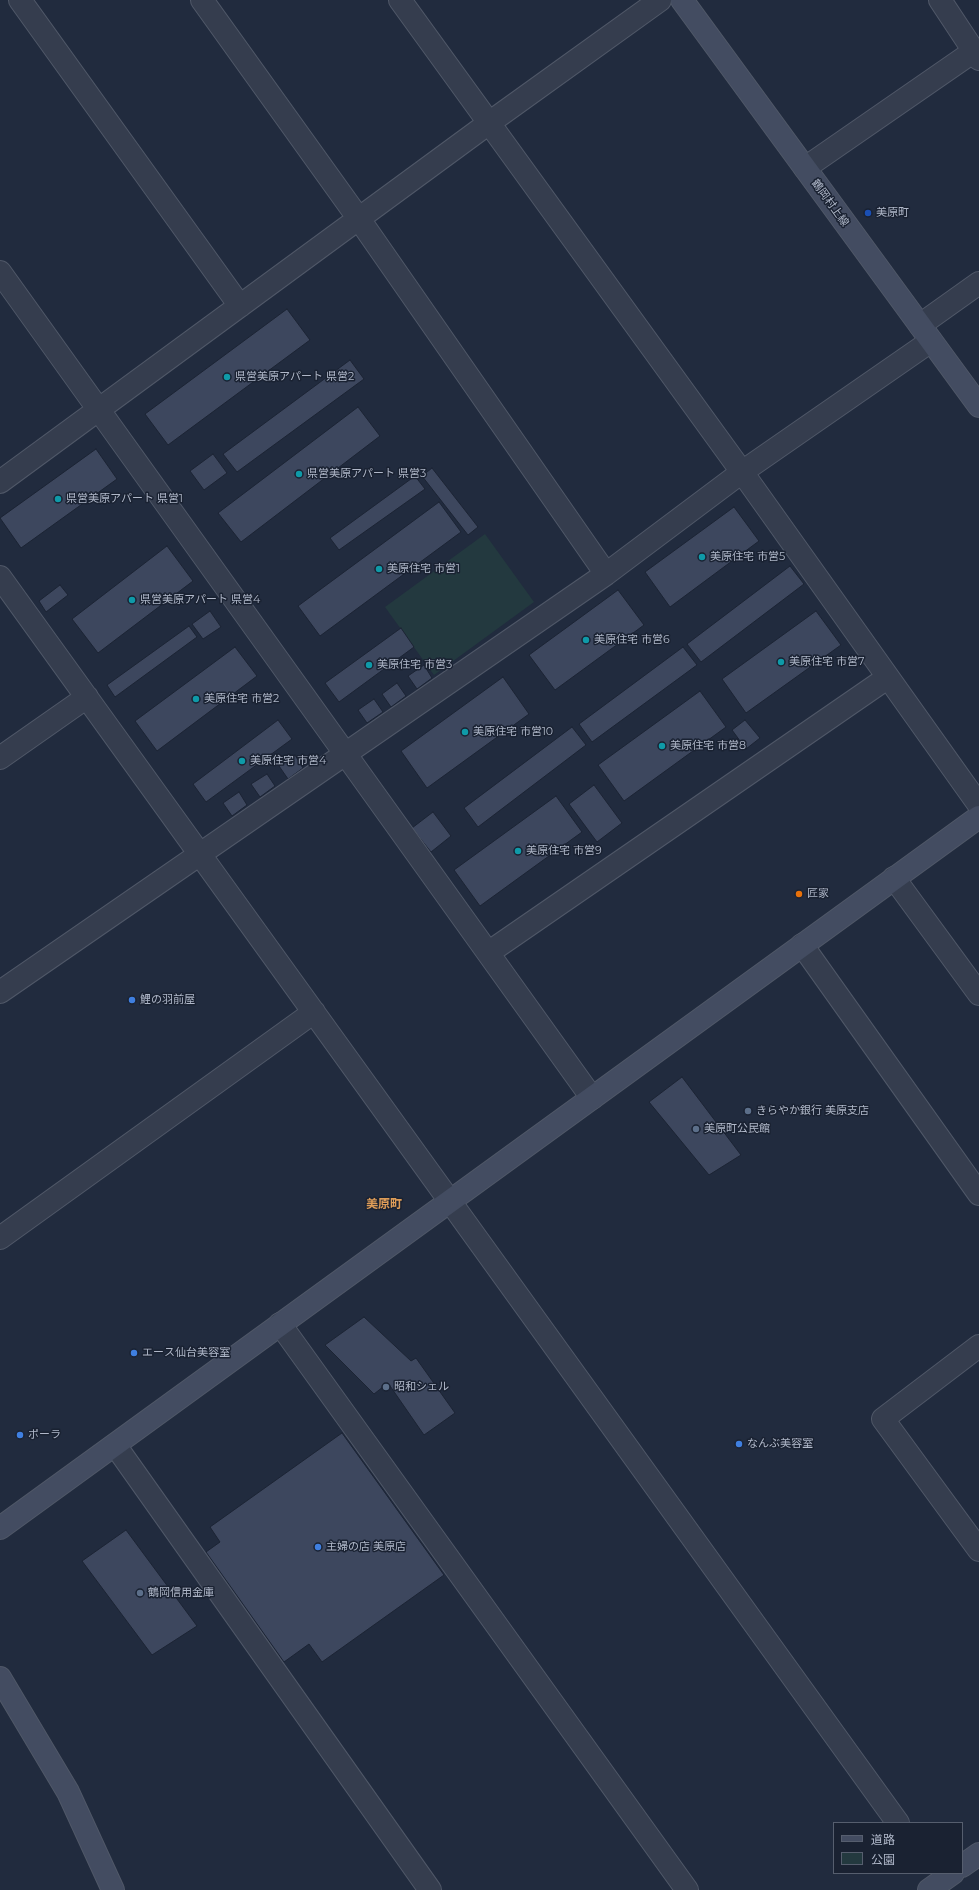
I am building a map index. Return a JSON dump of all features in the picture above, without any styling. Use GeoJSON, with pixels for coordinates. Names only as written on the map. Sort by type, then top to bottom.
{"type":"FeatureCollection","features":[{"type":"Feature","properties":{"kind":"street"},"geometry":{"type":"LineString","coordinates":[[20,0],[240,306]]}},
{"type":"Feature","properties":{"kind":"street"},"geometry":{"type":"LineString","coordinates":[[202,0],[359,219],[606,574]]}},
{"type":"Feature","properties":{"kind":"street"},"geometry":{"type":"LineString","coordinates":[[400,0],[742,472],[887,678],[979,805]]}},
{"type":"Feature","properties":{"kind":"street"},"geometry":{"type":"LineString","coordinates":[[0,482],[489,123],[660,0]]}},
{"type":"Feature","properties":{"kind":"street","name":"鶴岡村上線"},"geometry":{"type":"LineString","coordinates":[[682,0],[979,406]]}},
{"type":"Feature","properties":{"kind":"street"},"geometry":{"type":"LineString","coordinates":[[805,168],[976,55],[940,0]]}},
{"type":"Feature","properties":{"kind":"street"},"geometry":{"type":"LineString","coordinates":[[0,272],[592,1098]]}},
{"type":"Feature","properties":{"kind":"street"},"geometry":{"type":"LineString","coordinates":[[0,992],[606,574],[925,333],[979,283]]}},
{"type":"Feature","properties":{"kind":"street"},"geometry":{"type":"LineString","coordinates":[[0,577],[897,1822]]}},
{"type":"Feature","properties":{"kind":"street"},"geometry":{"type":"LineString","coordinates":[[488,953],[887,678]]}},
{"type":"Feature","properties":{"kind":"street"},"geometry":{"type":"LineString","coordinates":[[0,758],[87,697]]}},
{"type":"Feature","properties":{"kind":"street"},"geometry":{"type":"LineString","coordinates":[[0,1528],[979,817]]}},
{"type":"Feature","properties":{"kind":"street"},"geometry":{"type":"LineString","coordinates":[[894,878],[979,994]]}},
{"type":"Feature","properties":{"kind":"street"},"geometry":{"type":"LineString","coordinates":[[802,945],[979,1194]]}},
{"type":"Feature","properties":{"kind":"street"},"geometry":{"type":"LineString","coordinates":[[0,1238],[314,1012]]}},
{"type":"Feature","properties":{"kind":"street"},"geometry":{"type":"LineString","coordinates":[[280,1324],[687,1890]]}},
{"type":"Feature","properties":{"kind":"street"},"geometry":{"type":"LineString","coordinates":[[979,1346],[883,1419],[979,1550]]}},
{"type":"Feature","properties":{"kind":"street"},"geometry":{"type":"LineString","coordinates":[[115,1445],[430,1890]]}},
{"type":"Feature","properties":{"kind":"street"},"geometry":{"type":"LineString","coordinates":[[0,1678],[68,1792],[113,1890]]}},
{"type":"Feature","properties":{"kind":"street"},"geometry":{"type":"LineString","coordinates":[[963,1865],[979,1854]]}},
{"type":"Feature","properties":{"kind":"green space"},"geometry":{"type":"Polygon","coordinates":[[[485,534],[534,602],[434,675],[385,607],[485,534]]]}},
{"type":"Feature","properties":{"kind":"building","name":"県営美原アパート 県営2"},"geometry":{"type":"Polygon","coordinates":[[[287,309],[310,340],[168,445],[145,414],[287,309]]]}},
{"type":"Feature","properties":{"kind":"building"},"geometry":{"type":"Polygon","coordinates":[[[350,360],[364,379],[237,472],[223,454],[350,360]]]}},
{"type":"Feature","properties":{"kind":"building","name":"県営美原アパート 県営3"},"geometry":{"type":"Polygon","coordinates":[[[358,407],[380,436],[241,542],[218,513],[358,407]]]}},
{"type":"Feature","properties":{"kind":"building","name":"県営美原アパート 県営1"},"geometry":{"type":"Polygon","coordinates":[[[96,449],[117,479],[21,548],[0,518],[96,449]]]}},
{"type":"Feature","properties":{"kind":"building"},"geometry":{"type":"Polygon","coordinates":[[[213,454],[227,473],[204,490],[190,471],[213,454]]]}},
{"type":"Feature","properties":{"kind":"building"},"geometry":{"type":"Polygon","coordinates":[[[432,468],[478,527],[468,535],[422,476],[432,468]]]}},
{"type":"Feature","properties":{"kind":"building"},"geometry":{"type":"Polygon","coordinates":[[[415,476],[425,489],[339,550],[330,538],[415,476]]]}},
{"type":"Feature","properties":{"kind":"building","name":"美原住宅 市営1"},"geometry":{"type":"Polygon","coordinates":[[[439,502],[461,532],[320,636],[298,606],[439,502]]]}},
{"type":"Feature","properties":{"kind":"building","name":"美原住宅 市営5"},"geometry":{"type":"Polygon","coordinates":[[[734,507],[759,541],[670,607],[645,572],[734,507]]]}},
{"type":"Feature","properties":{"kind":"building","name":"県営美原アパート 県営4"},"geometry":{"type":"Polygon","coordinates":[[[167,546],[193,581],[98,653],[72,619],[167,546]]]}},
{"type":"Feature","properties":{"kind":"building"},"geometry":{"type":"Polygon","coordinates":[[[790,566],[804,584],[701,662],[687,644],[790,566]]]}},
{"type":"Feature","properties":{"kind":"building"},"geometry":{"type":"Polygon","coordinates":[[[60,585],[68,595],[46,612],[39,601],[60,585]]]}},
{"type":"Feature","properties":{"kind":"building","name":"美原住宅 市営6"},"geometry":{"type":"Polygon","coordinates":[[[618,590],[644,625],[555,690],[529,655],[618,590]]]}},
{"type":"Feature","properties":{"kind":"building"},"geometry":{"type":"Polygon","coordinates":[[[210,611],[221,627],[203,639],[192,624],[210,611]]]}},
{"type":"Feature","properties":{"kind":"building","name":"美原住宅 市営7"},"geometry":{"type":"Polygon","coordinates":[[[816,611],[841,645],[746,713],[722,679],[816,611]]]}},
{"type":"Feature","properties":{"kind":"building"},"geometry":{"type":"Polygon","coordinates":[[[189,626],[197,637],[115,697],[107,685],[189,626]]]}},
{"type":"Feature","properties":{"kind":"building","name":"美原住宅 市営3"},"geometry":{"type":"Polygon","coordinates":[[[401,628],[414,647],[339,702],[325,683],[401,628]]]}},
{"type":"Feature","properties":{"kind":"building","name":"美原住宅 市営2"},"geometry":{"type":"Polygon","coordinates":[[[235,647],[257,676],[157,751],[135,721],[235,647]]]}},
{"type":"Feature","properties":{"kind":"building"},"geometry":{"type":"Polygon","coordinates":[[[683,647],[697,665],[592,742],[579,724],[683,647]]]}},
{"type":"Feature","properties":{"kind":"building"},"geometry":{"type":"Polygon","coordinates":[[[424,665],[432,678],[417,689],[408,676],[424,665]]]}},
{"type":"Feature","properties":{"kind":"building","name":"美原住宅 市営10"},"geometry":{"type":"Polygon","coordinates":[[[503,677],[529,714],[427,788],[401,751],[503,677]]]}},
{"type":"Feature","properties":{"kind":"building"},"geometry":{"type":"Polygon","coordinates":[[[397,683],[406,696],[391,707],[382,694],[397,683]]]}},
{"type":"Feature","properties":{"kind":"building","name":"美原住宅 市営8"},"geometry":{"type":"Polygon","coordinates":[[[700,691],[726,727],[624,801],[598,765],[700,691]]]}},
{"type":"Feature","properties":{"kind":"building"},"geometry":{"type":"Polygon","coordinates":[[[374,699],[383,712],[367,723],[358,710],[374,699]]]}},
{"type":"Feature","properties":{"kind":"building","name":"美原住宅 市営4"},"geometry":{"type":"Polygon","coordinates":[[[278,720],[292,739],[206,802],[193,784],[278,720]]]}},
{"type":"Feature","properties":{"kind":"building"},"geometry":{"type":"Polygon","coordinates":[[[745,720],[760,738],[746,749],[732,730],[745,720]]]}},
{"type":"Feature","properties":{"kind":"building"},"geometry":{"type":"Polygon","coordinates":[[[572,727],[586,745],[478,827],[464,808],[572,727]]]}},
{"type":"Feature","properties":{"kind":"building"},"geometry":{"type":"Polygon","coordinates":[[[295,755],[303,768],[288,779],[279,766],[295,755]]]}},
{"type":"Feature","properties":{"kind":"building"},"geometry":{"type":"Polygon","coordinates":[[[267,774],[275,786],[260,797],[251,784],[267,774]]]}},
{"type":"Feature","properties":{"kind":"building"},"geometry":{"type":"Polygon","coordinates":[[[594,785],[622,823],[597,842],[569,804],[594,785]]]}},
{"type":"Feature","properties":{"kind":"building"},"geometry":{"type":"Polygon","coordinates":[[[239,792],[247,805],[232,816],[223,803],[239,792]]]}},
{"type":"Feature","properties":{"kind":"building","name":"美原住宅 市営9"},"geometry":{"type":"Polygon","coordinates":[[[556,796],[582,832],[480,906],[454,870],[556,796]]]}},
{"type":"Feature","properties":{"kind":"building"},"geometry":{"type":"Polygon","coordinates":[[[433,812],[451,836],[431,852],[412,828],[433,812]]]}},
{"type":"Feature","properties":{"kind":"building","name":"美原町公民館"},"geometry":{"type":"Polygon","coordinates":[[[682,1077],[741,1155],[709,1175],[649,1102],[682,1077]]]}},
{"type":"Feature","properties":{"kind":"building"},"geometry":{"type":"Polygon","coordinates":[[[364,1317],[411,1361],[416,1358],[455,1413],[424,1435],[388,1383],[374,1394],[325,1345],[364,1317]]]}},
{"type":"Feature","properties":{"kind":"building","name":"主婦の店 美原店"},"geometry":{"type":"Polygon","coordinates":[[[342,1433],[444,1575],[322,1662],[309,1644],[284,1662],[206,1552],[220,1542],[210,1527],[342,1433]]]}},
{"type":"Feature","properties":{"kind":"building","name":"鶴岡信用金庫"},"geometry":{"type":"Polygon","coordinates":[[[126,1530],[197,1626],[152,1655],[82,1561],[126,1530]]]}},
{"type":"Feature","properties":{"kind":"place","name":"美原町"},"geometry":{"type":"Point","coordinates":[868,213]}},
{"type":"Feature","properties":{"kind":"place","name":"県営美原アパート 県営2"},"geometry":{"type":"Point","coordinates":[227,377]}},
{"type":"Feature","properties":{"kind":"place","name":"県営美原アパート 県営3"},"geometry":{"type":"Point","coordinates":[299,474]}},
{"type":"Feature","properties":{"kind":"place","name":"県営美原アパート 県営1"},"geometry":{"type":"Point","coordinates":[58,499]}},
{"type":"Feature","properties":{"kind":"place","name":"美原住宅 市営5"},"geometry":{"type":"Point","coordinates":[702,557]}},
{"type":"Feature","properties":{"kind":"place","name":"美原住宅 市営1"},"geometry":{"type":"Point","coordinates":[379,569]}},
{"type":"Feature","properties":{"kind":"place","name":"県営美原アパート 県営4"},"geometry":{"type":"Point","coordinates":[132,600]}},
{"type":"Feature","properties":{"kind":"place","name":"美原住宅 市営6"},"geometry":{"type":"Point","coordinates":[586,640]}},
{"type":"Feature","properties":{"kind":"place","name":"美原住宅 市営7"},"geometry":{"type":"Point","coordinates":[781,662]}},
{"type":"Feature","properties":{"kind":"place","name":"美原住宅 市営3"},"geometry":{"type":"Point","coordinates":[369,665]}},
{"type":"Feature","properties":{"kind":"place","name":"美原住宅 市営2"},"geometry":{"type":"Point","coordinates":[196,699]}},
{"type":"Feature","properties":{"kind":"place","name":"美原住宅 市営10"},"geometry":{"type":"Point","coordinates":[465,732]}},
{"type":"Feature","properties":{"kind":"place","name":"美原住宅 市営8"},"geometry":{"type":"Point","coordinates":[662,746]}},
{"type":"Feature","properties":{"kind":"place","name":"美原住宅 市営4"},"geometry":{"type":"Point","coordinates":[242,761]}},
{"type":"Feature","properties":{"kind":"place","name":"美原住宅 市営9"},"geometry":{"type":"Point","coordinates":[518,851]}},
{"type":"Feature","properties":{"kind":"place","name":"匠家"},"geometry":{"type":"Point","coordinates":[799,894]}},
{"type":"Feature","properties":{"kind":"place","name":"鯉の羽前屋"},"geometry":{"type":"Point","coordinates":[132,1000]}},
{"type":"Feature","properties":{"kind":"place","name":"きらやか銀行 美原支店"},"geometry":{"type":"Point","coordinates":[748,1111]}},
{"type":"Feature","properties":{"kind":"place","name":"美原町公民館"},"geometry":{"type":"Point","coordinates":[696,1129]}},
{"type":"Feature","properties":{"kind":"place","name":"エース仙台美容室"},"geometry":{"type":"Point","coordinates":[134,1353]}},
{"type":"Feature","properties":{"kind":"place","name":"昭和シェル"},"geometry":{"type":"Point","coordinates":[386,1387]}},
{"type":"Feature","properties":{"kind":"place","name":"ポーラ"},"geometry":{"type":"Point","coordinates":[20,1435]}},
{"type":"Feature","properties":{"kind":"place","name":"なんぶ美容室"},"geometry":{"type":"Point","coordinates":[739,1444]}},
{"type":"Feature","properties":{"kind":"place","name":"主婦の店 美原店"},"geometry":{"type":"Point","coordinates":[318,1547]}},
{"type":"Feature","properties":{"kind":"place","name":"鶴岡信用金庫"},"geometry":{"type":"Point","coordinates":[140,1593]}},
{"type":"Feature","properties":{"kind":"district","name":"美原町"},"geometry":{"type":"Point","coordinates":[384,1204]}}]}
